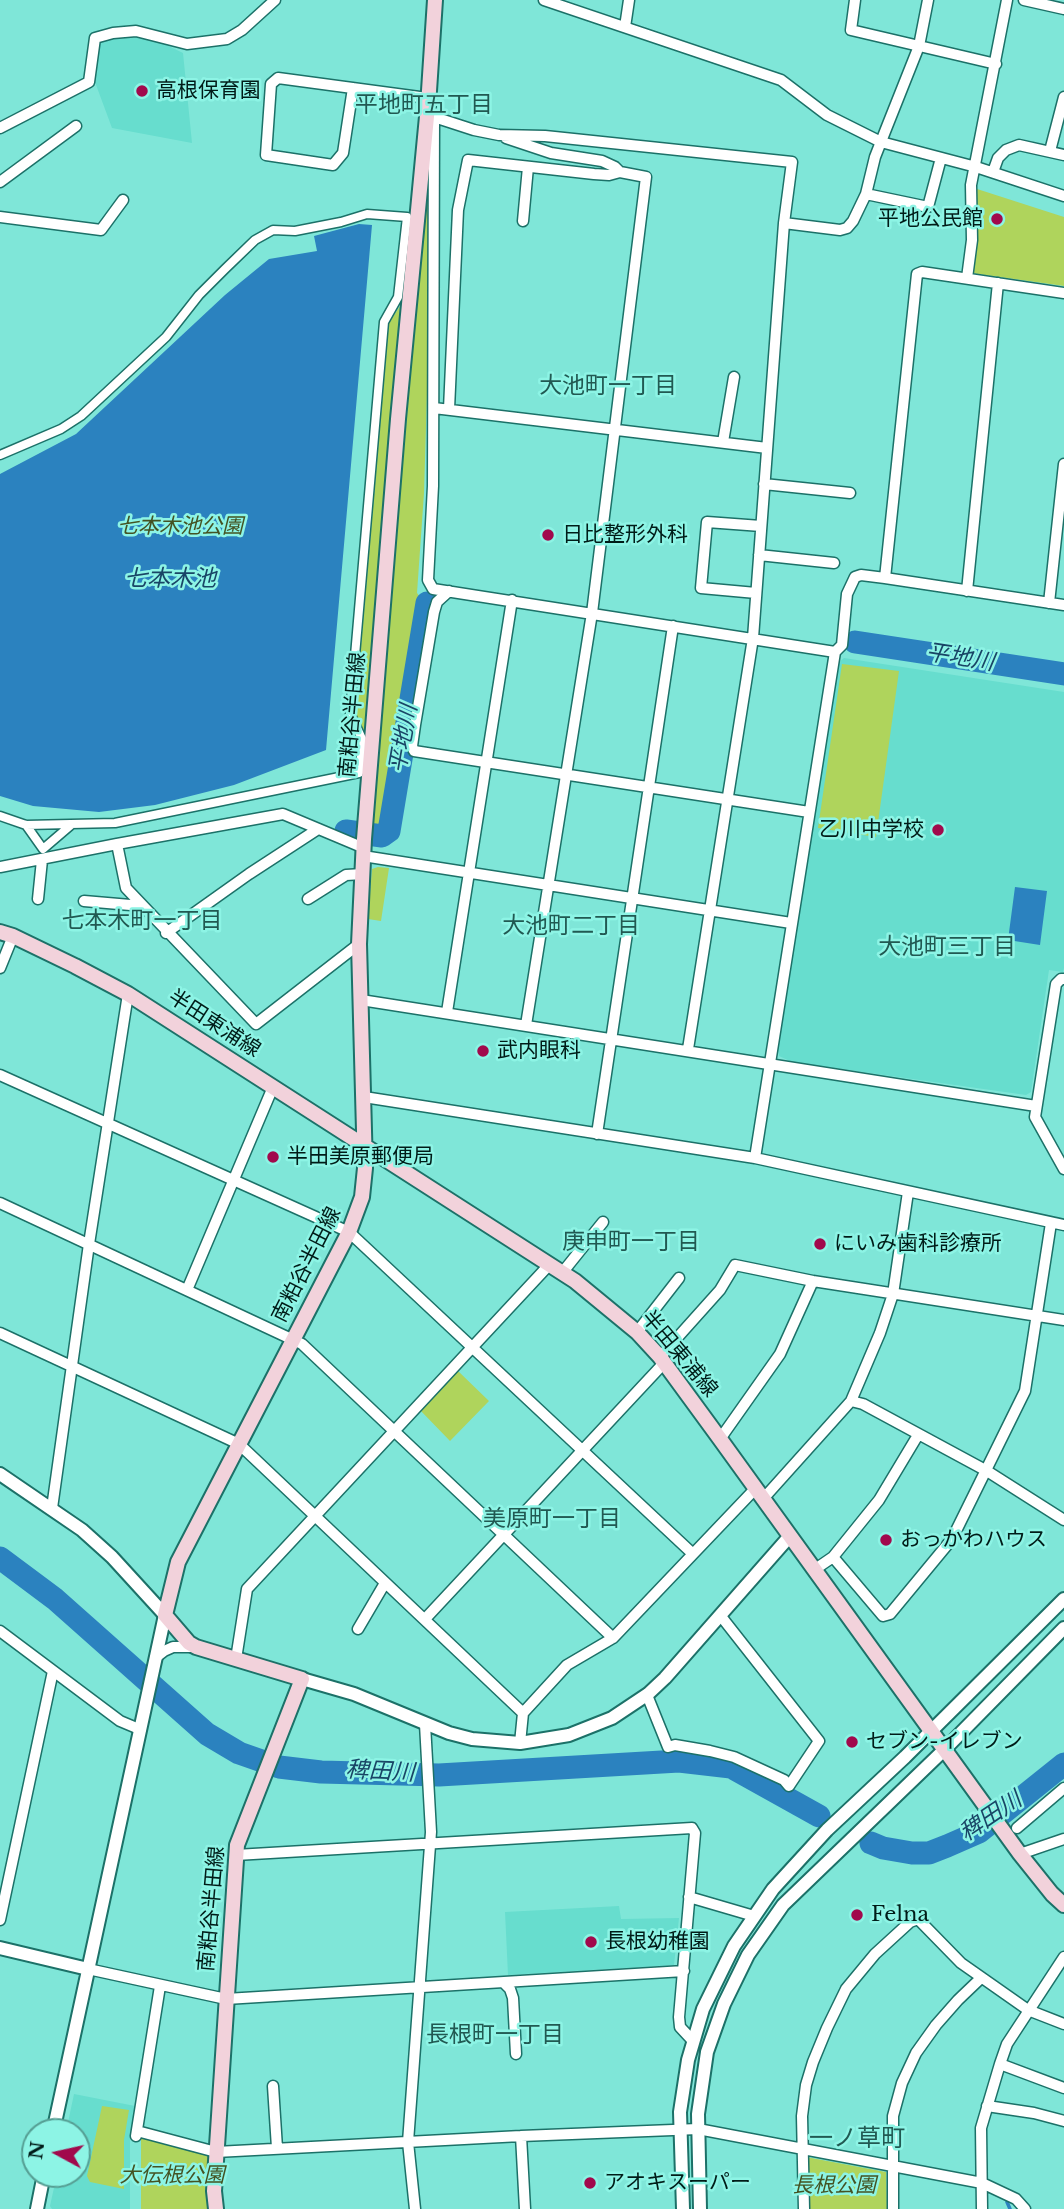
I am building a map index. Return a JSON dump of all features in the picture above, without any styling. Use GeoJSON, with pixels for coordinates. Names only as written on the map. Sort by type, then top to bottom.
{"type":"FeatureCollection","features":[{"type":"Feature","properties":{"kind":"main road","name":"南粕谷半田線"},"geometry":{"type":"LineString","coordinates":[[164,1615],[178,1562],[349,1232],[362,1197],[365,1168],[359,944],[364,843],[397,433],[430,107],[435,0]]}},
{"type":"Feature","properties":{"kind":"main road","name":"半田東浦線"},"geometry":{"type":"LineString","coordinates":[[7,934],[128,994],[562,1273],[616,1312],[662,1360],[945,1749],[985,1802],[1012,1832],[1020,1854],[1064,1905]]}},
{"type":"Feature","properties":{"kind":"main road"},"geometry":{"type":"LineString","coordinates":[[164,1615],[189,1643],[196,1647],[302,1679]]}},
{"type":"Feature","properties":{"kind":"main road","name":"南粕谷半田線"},"geometry":{"type":"LineString","coordinates":[[216,2209],[216,2152],[237,1845],[302,1679]]}},
{"type":"Feature","properties":{"kind":"street"},"geometry":{"type":"LineString","coordinates":[[0,128],[89,82],[95,38],[136,31],[187,44],[227,39],[242,30],[275,0]]}},
{"type":"Feature","properties":{"kind":"street"},"geometry":{"type":"LineString","coordinates":[[544,0],[781,80],[827,115],[881,142],[993,172],[1064,196]]}},
{"type":"Feature","properties":{"kind":"street"},"geometry":{"type":"LineString","coordinates":[[625,27],[629,0]]}},
{"type":"Feature","properties":{"kind":"street"},"geometry":{"type":"LineString","coordinates":[[855,0],[851,30],[996,64]]}},
{"type":"Feature","properties":{"kind":"street"},"geometry":{"type":"LineString","coordinates":[[784,223],[841,230],[853,221],[866,194],[881,142],[919,46],[928,0]]}},
{"type":"Feature","properties":{"kind":"street"},"geometry":{"type":"LineString","coordinates":[[967,278],[972,240],[971,185],[1007,0]]}},
{"type":"Feature","properties":{"kind":"street"},"geometry":{"type":"LineString","coordinates":[[1024,0],[1064,9]]}},
{"type":"Feature","properties":{"kind":"street"},"geometry":{"type":"LineString","coordinates":[[353,88],[343,153],[333,165],[266,155],[271,83],[278,78],[353,88],[430,107],[474,130],[499,135],[551,153],[602,161],[620,172]]}},
{"type":"Feature","properties":{"kind":"street"},"geometry":{"type":"LineString","coordinates":[[1049,151],[1064,97]]}},
{"type":"Feature","properties":{"kind":"street"},"geometry":{"type":"LineString","coordinates":[[430,107],[434,408],[431,585],[449,591],[835,652]]}},
{"type":"Feature","properties":{"kind":"street"},"geometry":{"type":"LineString","coordinates":[[0,182],[76,126]]}},
{"type":"Feature","properties":{"kind":"street"},"geometry":{"type":"LineString","coordinates":[[499,135],[545,136],[792,162],[784,223],[753,638],[688,1049]]}},
{"type":"Feature","properties":{"kind":"street"},"geometry":{"type":"LineString","coordinates":[[993,172],[998,158],[1006,150],[1024,145],[1064,155]]}},
{"type":"Feature","properties":{"kind":"street"},"geometry":{"type":"LineString","coordinates":[[866,194],[928,208],[941,158]]}},
{"type":"Feature","properties":{"kind":"street"},"geometry":{"type":"LineString","coordinates":[[449,409],[458,210],[468,160],[594,174],[609,175],[620,172],[646,177],[592,613],[526,1025]]}},
{"type":"Feature","properties":{"kind":"street"},"geometry":{"type":"LineString","coordinates":[[523,221],[528,167]]}},
{"type":"Feature","properties":{"kind":"street"},"geometry":{"type":"LineString","coordinates":[[0,217],[101,230],[123,200]]}},
{"type":"Feature","properties":{"kind":"street"},"geometry":{"type":"LineString","coordinates":[[0,455],[61,429],[81,416],[166,337],[199,295],[255,240],[273,230],[295,231],[367,214],[407,217],[398,297],[384,322],[350,713],[363,741],[359,773],[115,823],[26,825],[0,816]]}},
{"type":"Feature","properties":{"kind":"street"},"geometry":{"type":"LineString","coordinates":[[886,578],[916,274],[922,272],[1064,293]]}},
{"type":"Feature","properties":{"kind":"street"},"geometry":{"type":"LineString","coordinates":[[968,591],[998,283]]}},
{"type":"Feature","properties":{"kind":"street"},"geometry":{"type":"LineString","coordinates":[[723,442],[734,377]]}},
{"type":"Feature","properties":{"kind":"street"},"geometry":{"type":"LineString","coordinates":[[434,408],[767,448]]}},
{"type":"Feature","properties":{"kind":"street"},"geometry":{"type":"LineString","coordinates":[[1049,603],[1064,464]]}},
{"type":"Feature","properties":{"kind":"street"},"geometry":{"type":"LineString","coordinates":[[764,484],[850,493]]}},
{"type":"Feature","properties":{"kind":"street"},"geometry":{"type":"LineString","coordinates":[[756,593],[702,587],[707,522],[761,526]]}},
{"type":"Feature","properties":{"kind":"street"},"geometry":{"type":"LineString","coordinates":[[759,555],[834,563]]}},
{"type":"Feature","properties":{"kind":"street"},"geometry":{"type":"LineString","coordinates":[[755,1158],[835,652],[842,645],[848,594],[855,577],[861,575],[886,578],[1064,605]]}},
{"type":"Feature","properties":{"kind":"street"},"geometry":{"type":"LineString","coordinates":[[449,591],[437,602],[434,612],[412,746],[414,751],[809,812]]}},
{"type":"Feature","properties":{"kind":"street"},"geometry":{"type":"LineString","coordinates":[[447,1012],[512,600]]}},
{"type":"Feature","properties":{"kind":"street"},"geometry":{"type":"LineString","coordinates":[[597,1134],[673,626]]}},
{"type":"Feature","properties":{"kind":"street"},"geometry":{"type":"LineString","coordinates":[[0,867],[42,855],[283,814],[318,829],[468,873],[791,923]]}},
{"type":"Feature","properties":{"kind":"street"},"geometry":{"type":"LineString","coordinates":[[26,825],[42,855],[38,899]]}},
{"type":"Feature","properties":{"kind":"street"},"geometry":{"type":"LineString","coordinates":[[42,855],[71,825]]}},
{"type":"Feature","properties":{"kind":"street"},"geometry":{"type":"LineString","coordinates":[[166,933],[248,874],[318,829]]}},
{"type":"Feature","properties":{"kind":"street"},"geometry":{"type":"LineString","coordinates":[[117,844],[126,888],[166,933],[216,980],[256,1024],[359,944]]}},
{"type":"Feature","properties":{"kind":"street"},"geometry":{"type":"LineString","coordinates":[[308,899],[346,875],[363,874]]}},
{"type":"Feature","properties":{"kind":"street"},"geometry":{"type":"LineString","coordinates":[[84,901],[142,906]]}},
{"type":"Feature","properties":{"kind":"street"},"geometry":{"type":"LineString","coordinates":[[0,968],[7,934]]}},
{"type":"Feature","properties":{"kind":"street"},"geometry":{"type":"LineString","coordinates":[[1064,979],[1056,984],[1035,1117],[1064,1169]]}},
{"type":"Feature","properties":{"kind":"street"},"geometry":{"type":"LineString","coordinates":[[52,1508],[128,994]]}},
{"type":"Feature","properties":{"kind":"street"},"geometry":{"type":"LineString","coordinates":[[361,1000],[688,1049],[1036,1106]]}},
{"type":"Feature","properties":{"kind":"street"},"geometry":{"type":"LineString","coordinates":[[0,1075],[349,1232],[693,1553]]}},
{"type":"Feature","properties":{"kind":"street"},"geometry":{"type":"LineString","coordinates":[[187,1290],[273,1087]]}},
{"type":"Feature","properties":{"kind":"street"},"geometry":{"type":"LineString","coordinates":[[364,1097],[755,1158],[1064,1225]]}},
{"type":"Feature","properties":{"kind":"street"},"geometry":{"type":"LineString","coordinates":[[520,1743],[523,1713],[567,1665],[613,1638],[693,1553],[759,1494],[851,1401],[880,1333],[892,1294],[908,1192]]}},
{"type":"Feature","properties":{"kind":"street"},"geometry":{"type":"LineString","coordinates":[[0,1203],[302,1343],[613,1638]]}},
{"type":"Feature","properties":{"kind":"street"},"geometry":{"type":"LineString","coordinates":[[562,1273],[603,1222]]}},
{"type":"Feature","properties":{"kind":"street"},"geometry":{"type":"LineString","coordinates":[[833,1557],[883,1616],[890,1614],[952,1539],[1025,1391],[1051,1223]]}},
{"type":"Feature","properties":{"kind":"street"},"geometry":{"type":"LineString","coordinates":[[236,1659],[247,1588],[549,1265]]}},
{"type":"Feature","properties":{"kind":"street"},"geometry":{"type":"LineString","coordinates":[[425,1619],[583,1451],[720,1290],[735,1265],[813,1281],[1064,1320]]}},
{"type":"Feature","properties":{"kind":"street"},"geometry":{"type":"LineString","coordinates":[[637,1332],[679,1278]]}},
{"type":"Feature","properties":{"kind":"street"},"geometry":{"type":"LineString","coordinates":[[720,1439],[780,1354],[813,1281]]}},
{"type":"Feature","properties":{"kind":"street"},"geometry":{"type":"LineString","coordinates":[[0,1332],[239,1444],[523,1713]]}},
{"type":"Feature","properties":{"kind":"street"},"geometry":{"type":"LineString","coordinates":[[851,1401],[863,1404],[987,1471],[1064,1520]]}},
{"type":"Feature","properties":{"kind":"street"},"geometry":{"type":"LineString","coordinates":[[814,1570],[833,1557],[880,1500],[918,1435]]}},
{"type":"Feature","properties":{"kind":"street"},"geometry":{"type":"LineString","coordinates":[[0,1474],[82,1530],[112,1557],[164,1615],[56,2118]]}},
{"type":"Feature","properties":{"kind":"street"},"geometry":{"type":"LineString","coordinates":[[302,1679],[354,1694],[425,1724],[472,1739],[520,1743],[545,1741],[591,1728],[647,1695],[789,1537]]}},
{"type":"Feature","properties":{"kind":"street"},"geometry":{"type":"LineString","coordinates":[[358,1629],[385,1583]]}},
{"type":"Feature","properties":{"kind":"street"},"geometry":{"type":"LineString","coordinates":[[683,2209],[680,2112],[693,2041],[717,1977],[754,1916],[773,1889],[827,1830],[1064,1599]]}},
{"type":"Feature","properties":{"kind":"street"},"geometry":{"type":"LineString","coordinates":[[647,1695],[668,1747],[675,1745],[734,1757],[784,1780],[789,1786],[819,1741],[720,1615]]}},
{"type":"Feature","properties":{"kind":"street"},"geometry":{"type":"LineString","coordinates":[[700,2209],[698,2129],[707,2052],[724,2004],[748,1955],[783,1905],[945,1749],[1064,1628]]}},
{"type":"Feature","properties":{"kind":"street"},"geometry":{"type":"LineString","coordinates":[[0,1631],[120,1721],[139,1729]]}},
{"type":"Feature","properties":{"kind":"street"},"geometry":{"type":"LineString","coordinates":[[153,1665],[164,1651],[173,1647],[196,1647]]}},
{"type":"Feature","properties":{"kind":"street"},"geometry":{"type":"LineString","coordinates":[[0,1920],[53,1671]]}},
{"type":"Feature","properties":{"kind":"street"},"geometry":{"type":"LineString","coordinates":[[415,2209],[408,2142],[428,1844],[431,1832],[425,1724]]}},
{"type":"Feature","properties":{"kind":"street"},"geometry":{"type":"LineString","coordinates":[[1012,1832],[1064,1788]]}},
{"type":"Feature","properties":{"kind":"street"},"geometry":{"type":"LineString","coordinates":[[236,1855],[692,1828],[695,1833],[680,2027],[693,2041]]}},
{"type":"Feature","properties":{"kind":"street"},"geometry":{"type":"LineString","coordinates":[[1020,1854],[1064,1839]]}},
{"type":"Feature","properties":{"kind":"street"},"geometry":{"type":"LineString","coordinates":[[0,1855],[13,1857]]}},
{"type":"Feature","properties":{"kind":"street"},"geometry":{"type":"LineString","coordinates":[[689,1897],[754,1916]]}},
{"type":"Feature","properties":{"kind":"street"},"geometry":{"type":"LineString","coordinates":[[804,2209],[802,2116],[806,2085],[827,2028],[846,1989],[875,1954],[910,1922],[918,1919],[951,1953],[981,1978],[1028,2010],[1064,2024]]}},
{"type":"Feature","properties":{"kind":"street"},"geometry":{"type":"LineString","coordinates":[[0,1948],[226,1999],[684,1971]]}},
{"type":"Feature","properties":{"kind":"street"},"geometry":{"type":"LineString","coordinates":[[982,2209],[981,2128],[1000,2064],[1007,2044],[1064,1957]]}},
{"type":"Feature","properties":{"kind":"street"},"geometry":{"type":"LineString","coordinates":[[893,2209],[893,2116],[908,2068],[936,2025],[981,1978]]}},
{"type":"Feature","properties":{"kind":"street"},"geometry":{"type":"LineString","coordinates":[[504,1983],[513,1998],[516,2054]]}},
{"type":"Feature","properties":{"kind":"street"},"geometry":{"type":"LineString","coordinates":[[160,1986],[137,2134],[216,2152],[698,2129],[982,2183],[1016,2199],[1025,2209]]}},
{"type":"Feature","properties":{"kind":"street"},"geometry":{"type":"LineString","coordinates":[[1000,2064],[1064,2088]]}},
{"type":"Feature","properties":{"kind":"street"},"geometry":{"type":"LineString","coordinates":[[273,2086],[277,2148]]}},
{"type":"Feature","properties":{"kind":"street"},"geometry":{"type":"LineString","coordinates":[[987,2106],[1034,2113],[1064,2122]]}},
{"type":"Feature","properties":{"kind":"street"},"geometry":{"type":"LineString","coordinates":[[521,2136],[525,2209]]}},
{"type":"Feature","properties":{"kind":"street"},"geometry":{"type":"LineString","coordinates":[[37,2209],[41,2188]]}},
{"type":"Feature","properties":{"kind":"shaded area","name":"高根保育園"},"geometry":{"type":"Polygon","coordinates":[[[124,36],[152,38],[183,53],[192,143],[112,128],[92,74],[98,41],[105,37],[118,39],[124,36]]]}},
{"type":"Feature","properties":{"kind":"shaded area","name":"乙川中学校"},"geometry":{"type":"Polygon","coordinates":[[[844,658],[1064,692],[1064,968],[1063,972],[1049,970],[1031,1092],[1026,1095],[792,1062],[779,1056],[777,1042],[839,662],[844,658]]]}},
{"type":"Feature","properties":{"kind":"shaded area","name":"長根幼稚園"},"geometry":{"type":"Polygon","coordinates":[[[619,1906],[621,1919],[679,1918],[674,1965],[508,1975],[505,1912],[619,1906]]]}},
{"type":"Feature","properties":{"kind":"shaded area"},"geometry":{"type":"Polygon","coordinates":[[[74,2094],[135,2106],[130,2138],[130,2209],[52,2209],[50,2206],[54,2188],[91,2188],[91,2118],[69,2118],[74,2094]]]}},
{"type":"Feature","properties":{"kind":"green space"},"geometry":{"type":"Polygon","coordinates":[[[429,161],[427,394],[417,593],[424,602],[385,826],[371,829],[429,161]]]}},
{"type":"Feature","properties":{"kind":"green space"},"geometry":{"type":"Polygon","coordinates":[[[974,188],[1064,217],[1064,286],[971,273],[974,188]]]}},
{"type":"Feature","properties":{"kind":"green space"},"geometry":{"type":"Polygon","coordinates":[[[400,306],[364,735],[355,715],[389,323],[400,306]]]}},
{"type":"Feature","properties":{"kind":"green space"},"geometry":{"type":"Polygon","coordinates":[[[842,664],[899,671],[876,837],[818,828],[842,664]]]}},
{"type":"Feature","properties":{"kind":"green space"},"geometry":{"type":"Polygon","coordinates":[[[389,868],[381,921],[368,919],[372,869],[389,868]]]}},
{"type":"Feature","properties":{"kind":"green space"},"geometry":{"type":"Polygon","coordinates":[[[458,1371],[489,1401],[450,1441],[420,1410],[458,1371]]]}},
{"type":"Feature","properties":{"kind":"green space"},"geometry":{"type":"Polygon","coordinates":[[[102,2106],[129,2110],[124,2140],[124,2189],[91,2182],[91,2157],[102,2106]]]}},
{"type":"Feature","properties":{"kind":"green space","name":"大伝根公園"},"geometry":{"type":"Polygon","coordinates":[[[141,2137],[206,2153],[210,2160],[207,2193],[210,2209],[141,2209],[141,2137]]]}},
{"type":"Feature","properties":{"kind":"green space","name":"長根公園"},"geometry":{"type":"Polygon","coordinates":[[[806,2157],[886,2172],[887,2209],[809,2209],[806,2157]]]}},
{"type":"Feature","properties":{"kind":"water","name":"七本木池"},"geometry":{"type":"Polygon","coordinates":[[[359,224],[372,225],[326,750],[234,785],[155,805],[99,812],[33,806],[0,796],[0,474],[76,434],[225,295],[269,259],[317,251],[314,236],[359,224]]]}},
{"type":"Feature","properties":{"kind":"water"},"geometry":{"type":"Polygon","coordinates":[[[1015,887],[1047,891],[1040,945],[1008,940],[1015,887]]]}},
{"type":"Feature","properties":{"kind":"waterway","name":"平地川"},"geometry":{"type":"LineString","coordinates":[[346,831],[382,836],[389,831],[427,603]]}},
{"type":"Feature","properties":{"kind":"waterway","name":"平地川"},"geometry":{"type":"LineString","coordinates":[[855,642],[1064,674]]}},
{"type":"Feature","properties":{"kind":"waterway","name":"稗田川"},"geometry":{"type":"LineString","coordinates":[[0,1558],[55,1599],[207,1734],[239,1753],[279,1767],[321,1772],[439,1775],[679,1761],[731,1767],[819,1816]]}},
{"type":"Feature","properties":{"kind":"waterway","name":"稗田川"},"geometry":{"type":"LineString","coordinates":[[871,1843],[912,1853],[929,1853],[947,1846],[979,1832],[1064,1764]]}},
{"type":"Feature","properties":{"kind":"waterway"},"geometry":{"type":"LineString","coordinates":[[1007,2202],[1010,2209]]}},
{"type":"Feature","properties":{"kind":"place","name":"高根保育園"},"geometry":{"type":"Point","coordinates":[142,91]}},
{"type":"Feature","properties":{"kind":"place","name":"平地公民館"},"geometry":{"type":"Point","coordinates":[997,219]}},
{"type":"Feature","properties":{"kind":"place","name":"日比整形外科"},"geometry":{"type":"Point","coordinates":[548,535]}},
{"type":"Feature","properties":{"kind":"place","name":"乙川中学校"},"geometry":{"type":"Point","coordinates":[938,830]}},
{"type":"Feature","properties":{"kind":"place","name":"武内眼科"},"geometry":{"type":"Point","coordinates":[483,1051]}},
{"type":"Feature","properties":{"kind":"place","name":"半田美原郵便局"},"geometry":{"type":"Point","coordinates":[273,1157]}},
{"type":"Feature","properties":{"kind":"place","name":"にいみ歯科診療所"},"geometry":{"type":"Point","coordinates":[820,1244]}},
{"type":"Feature","properties":{"kind":"place","name":"おっかわハウス"},"geometry":{"type":"Point","coordinates":[886,1540]}},
{"type":"Feature","properties":{"kind":"place","name":"セブン-イレブン"},"geometry":{"type":"Point","coordinates":[852,1742]}},
{"type":"Feature","properties":{"kind":"place","name":"Felna"},"geometry":{"type":"Point","coordinates":[857,1915]}},
{"type":"Feature","properties":{"kind":"place","name":"長根幼稚園"},"geometry":{"type":"Point","coordinates":[591,1942]}},
{"type":"Feature","properties":{"kind":"place","name":"アオキスーパー"},"geometry":{"type":"Point","coordinates":[590,2183]}},
{"type":"Feature","properties":{"kind":"district","name":"平地町五丁目"},"geometry":{"type":"Point","coordinates":[424,106]}},
{"type":"Feature","properties":{"kind":"district","name":"大池町一丁目"},"geometry":{"type":"Point","coordinates":[608,387]}},
{"type":"Feature","properties":{"kind":"district","name":"七本木町一丁目"},"geometry":{"type":"Point","coordinates":[142,922]}},
{"type":"Feature","properties":{"kind":"district","name":"大池町二丁目"},"geometry":{"type":"Point","coordinates":[571,927]}},
{"type":"Feature","properties":{"kind":"district","name":"大池町三丁目"},"geometry":{"type":"Point","coordinates":[947,948]}},
{"type":"Feature","properties":{"kind":"district","name":"庚申町一丁目"},"geometry":{"type":"Point","coordinates":[631,1243]}},
{"type":"Feature","properties":{"kind":"district","name":"美原町一丁目"},"geometry":{"type":"Point","coordinates":[552,1520]}},
{"type":"Feature","properties":{"kind":"district","name":"長根町一丁目"},"geometry":{"type":"Point","coordinates":[495,2036]}},
{"type":"Feature","properties":{"kind":"district","name":"一ノ草町"},"geometry":{"type":"Point","coordinates":[857,2139]}},
{"type":"Feature","properties":{"kind":"park label","name":"七本木池公園"},"geometry":{"type":"Point","coordinates":[180,527]}}]}
